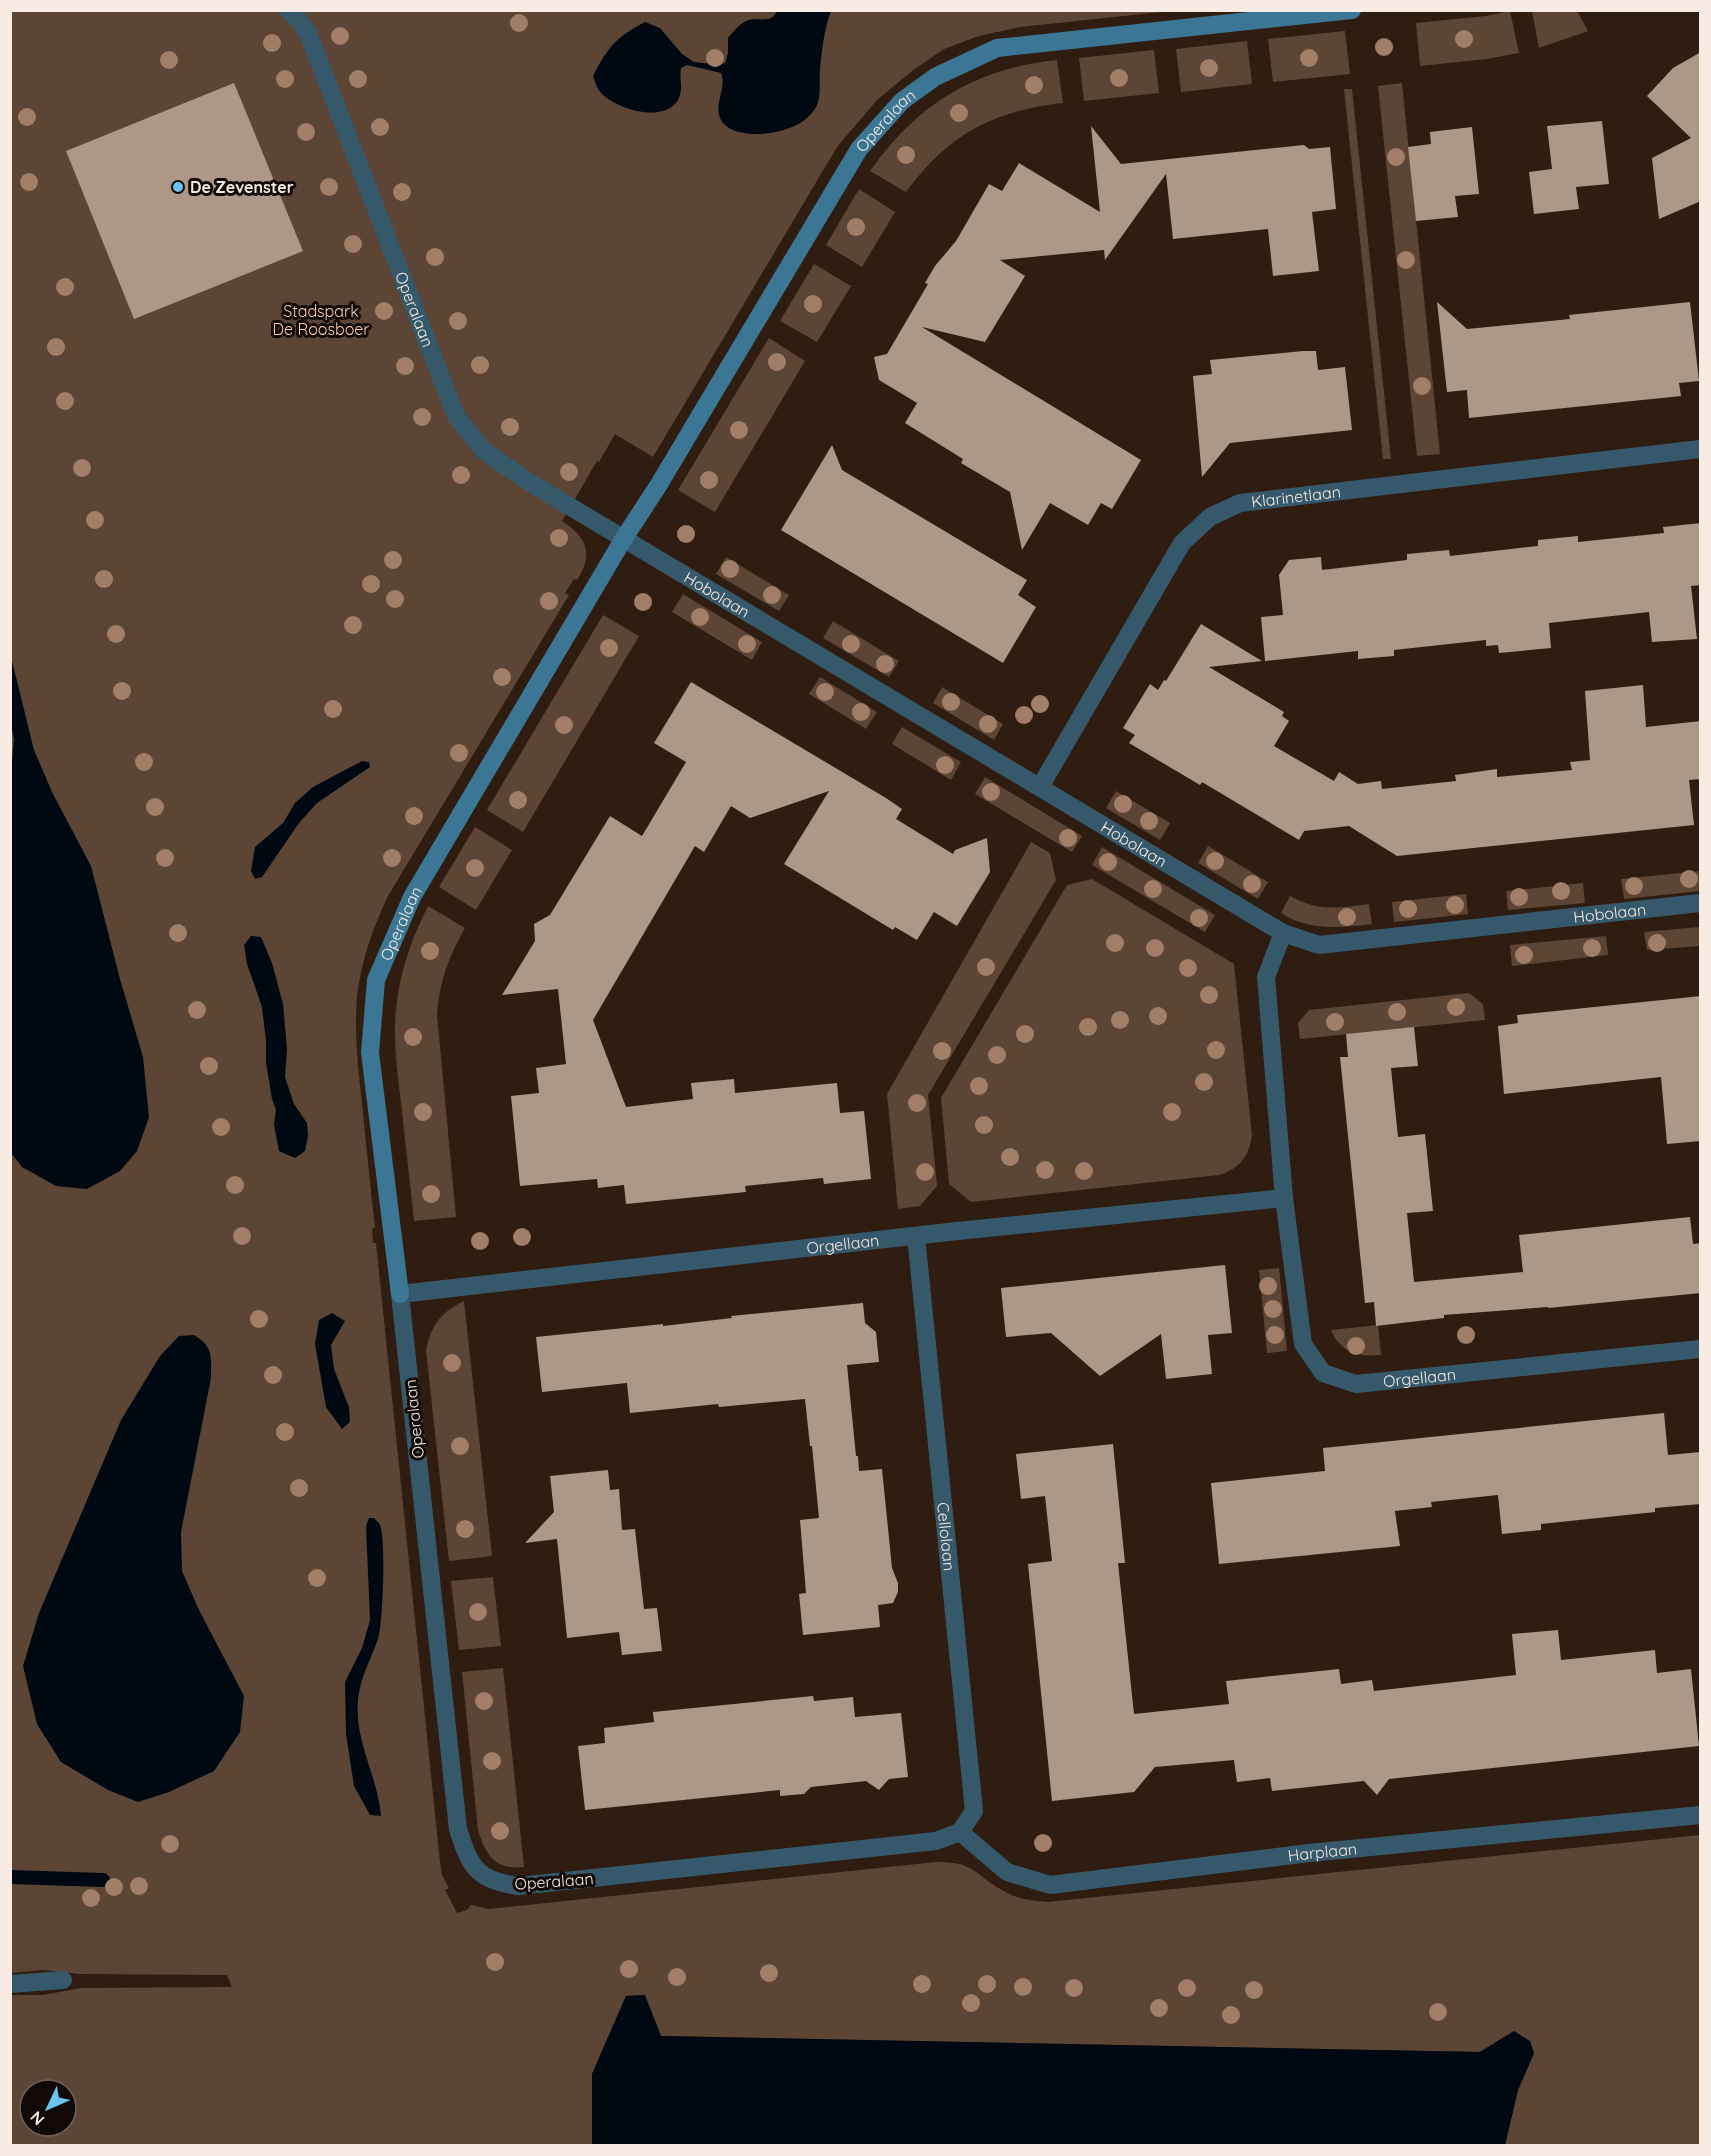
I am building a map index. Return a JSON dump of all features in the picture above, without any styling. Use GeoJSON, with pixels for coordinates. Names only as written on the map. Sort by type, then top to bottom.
{"type":"FeatureCollection","features":[{"type":"Feature","properties":{"kind":"street","name":"Operalaan"},"geometry":{"type":"LineString","coordinates":[[289,10],[308,33],[456,416],[483,450],[529,482],[624,538]]}},
{"type":"Feature","properties":{"kind":"street","name":"Operalaan"},"geometry":{"type":"LineString","coordinates":[[960,1832],[936,1841],[519,1886],[499,1883],[483,1876],[467,1856],[458,1829],[400,1294],[369,1053],[376,981],[412,897],[624,538],[658,486],[859,149],[902,101],[935,77],[997,48],[1352,10]]}},
{"type":"Feature","properties":{"kind":"street","name":"Klarinetlaan"},"geometry":{"type":"LineString","coordinates":[[1040,787],[1182,543],[1210,517],[1240,503],[1701,449]]}},
{"type":"Feature","properties":{"kind":"street","name":"Hobolaan"},"geometry":{"type":"LineString","coordinates":[[624,538],[1283,933],[1319,945],[1701,903]]}},
{"type":"Feature","properties":{"kind":"street","name":"Orgellaan"},"geometry":{"type":"LineString","coordinates":[[1283,933],[1266,977],[1284,1198],[1302,1344],[1323,1373],[1356,1384],[1701,1349]]}},
{"type":"Feature","properties":{"kind":"street","name":"Orgellaan"},"geometry":{"type":"LineString","coordinates":[[400,1294],[916,1236],[1284,1198]]}},
{"type":"Feature","properties":{"kind":"street","name":"Cellolaan"},"geometry":{"type":"LineString","coordinates":[[916,1236],[974,1810],[960,1832]]}},
{"type":"Feature","properties":{"kind":"street","name":"Harplaan"},"geometry":{"type":"LineString","coordinates":[[960,1832],[1007,1872],[1050,1885],[1309,1853],[1701,1815]]}},
{"type":"Feature","properties":{"kind":"street"},"geometry":{"type":"LineString","coordinates":[[10,1984],[63,1980]]}},
{"type":"Feature","properties":{"kind":"green space","name":"Stadspark De Roosboer"},"geometry":{"type":"Polygon","coordinates":[[[11,11],[1171,11],[1020,27],[979,36],[944,49],[912,71],[877,100],[837,147],[653,457],[615,434],[599,462],[597,461],[562,521],[577,533],[585,547],[585,562],[582,571],[565,593],[569,595],[388,896],[377,920],[368,945],[357,997],[357,1050],[375,1227],[372,1229],[373,1243],[376,1243],[440,1862],[442,1875],[449,1888],[445,1890],[457,1913],[467,1910],[471,1905],[489,1909],[936,1862],[967,1866],[1013,1896],[1047,1902],[1700,1835],[1700,2145],[1505,2145],[1518,2090],[1534,2053],[1514,2031],[1480,2052],[661,2036],[644,1995],[626,1996],[592,2074],[592,2145],[11,2146],[11,1995],[43,1995],[81,1988],[232,1987],[227,1975],[80,1974],[44,1970],[11,1973],[11,11]]]}},
{"type":"Feature","properties":{"kind":"green space"},"geometry":{"type":"Polygon","coordinates":[[[1510,11],[1519,53],[1420,66],[1416,23],[1486,16],[1510,11]]]}},
{"type":"Feature","properties":{"kind":"green space"},"geometry":{"type":"Polygon","coordinates":[[[1532,11],[1577,11],[1588,31],[1539,48],[1532,11]]]}},
{"type":"Feature","properties":{"kind":"green space"},"geometry":{"type":"Polygon","coordinates":[[[1345,31],[1350,74],[1273,82],[1268,39],[1345,31]]]}},
{"type":"Feature","properties":{"kind":"green space"},"geometry":{"type":"Polygon","coordinates":[[[1247,41],[1252,84],[1181,92],[1176,49],[1247,41]]]}},
{"type":"Feature","properties":{"kind":"green space"},"geometry":{"type":"Polygon","coordinates":[[[1154,50],[1159,93],[1084,101],[1079,58],[1154,50]]]}},
{"type":"Feature","properties":{"kind":"green space"},"geometry":{"type":"Polygon","coordinates":[[[1057,60],[1063,103],[1015,112],[993,119],[974,129],[956,140],[939,155],[906,192],[870,171],[888,147],[908,127],[951,93],[1000,71],[1057,60]]]}},
{"type":"Feature","properties":{"kind":"green space"},"geometry":{"type":"Polygon","coordinates":[[[1402,83],[1440,454],[1417,456],[1378,86],[1402,83]]]}},
{"type":"Feature","properties":{"kind":"green space"},"geometry":{"type":"Polygon","coordinates":[[[1344,89],[1352,89],[1391,459],[1383,459],[1344,89]]]}},
{"type":"Feature","properties":{"kind":"green space"},"geometry":{"type":"Polygon","coordinates":[[[859,189],[895,212],[862,267],[826,245],[859,189]]]}},
{"type":"Feature","properties":{"kind":"green space"},"geometry":{"type":"Polygon","coordinates":[[[814,264],[851,286],[817,342],[780,321],[814,264]]]}},
{"type":"Feature","properties":{"kind":"green space"},"geometry":{"type":"Polygon","coordinates":[[[769,338],[805,361],[715,512],[678,490],[769,338]]]}},
{"type":"Feature","properties":{"kind":"green space"},"geometry":{"type":"Polygon","coordinates":[[[726,557],[789,595],[779,611],[716,574],[726,557]]]}},
{"type":"Feature","properties":{"kind":"green space"},"geometry":{"type":"Polygon","coordinates":[[[683,594],[762,642],[752,660],[672,612],[683,594]]]}},
{"type":"Feature","properties":{"kind":"green space"},"geometry":{"type":"Polygon","coordinates":[[[603,615],[639,636],[523,832],[487,810],[603,615]]]}},
{"type":"Feature","properties":{"kind":"green space"},"geometry":{"type":"Polygon","coordinates":[[[833,621],[899,661],[889,677],[823,638],[833,621]]]}},
{"type":"Feature","properties":{"kind":"green space"},"geometry":{"type":"Polygon","coordinates":[[[820,677],[877,712],[866,729],[809,694],[820,677]]]}},
{"type":"Feature","properties":{"kind":"green space"},"geometry":{"type":"Polygon","coordinates":[[[942,687],[1003,724],[994,740],[933,703],[942,687]]]}},
{"type":"Feature","properties":{"kind":"green space"},"geometry":{"type":"Polygon","coordinates":[[[902,727],[961,762],[951,780],[892,744],[902,727]]]}},
{"type":"Feature","properties":{"kind":"green space"},"geometry":{"type":"Polygon","coordinates":[[[985,777],[1082,836],[1072,852],[975,794],[985,777]]]}},
{"type":"Feature","properties":{"kind":"green space"},"geometry":{"type":"Polygon","coordinates":[[[1116,791],[1170,823],[1160,840],[1106,808],[1116,791]]]}},
{"type":"Feature","properties":{"kind":"green space"},"geometry":{"type":"Polygon","coordinates":[[[475,827],[512,850],[476,910],[439,887],[475,827]]]}},
{"type":"Feature","properties":{"kind":"green space"},"geometry":{"type":"Polygon","coordinates":[[[1031,842],[1050,853],[1056,880],[928,1095],[937,1186],[920,1206],[898,1209],[887,1094],[1031,842]]]}},
{"type":"Feature","properties":{"kind":"green space"},"geometry":{"type":"Polygon","coordinates":[[[1208,846],[1268,882],[1258,899],[1198,863],[1208,846]]]}},
{"type":"Feature","properties":{"kind":"green space"},"geometry":{"type":"Polygon","coordinates":[[[1102,847],[1215,915],[1205,932],[1092,865],[1102,847]]]}},
{"type":"Feature","properties":{"kind":"green space"},"geometry":{"type":"Polygon","coordinates":[[[1700,871],[1700,891],[1624,899],[1621,879],[1700,871]]]}},
{"type":"Feature","properties":{"kind":"green space"},"geometry":{"type":"Polygon","coordinates":[[[1092,879],[1234,964],[1252,1135],[1249,1150],[1238,1165],[1219,1175],[971,1202],[949,1184],[941,1098],[1067,885],[1092,879]]]}},
{"type":"Feature","properties":{"kind":"green space"},"geometry":{"type":"Polygon","coordinates":[[[1583,883],[1585,903],[1508,910],[1506,891],[1583,883]]]}},
{"type":"Feature","properties":{"kind":"green space"},"geometry":{"type":"Polygon","coordinates":[[[1466,894],[1468,914],[1394,922],[1392,902],[1466,894]]]}},
{"type":"Feature","properties":{"kind":"green space"},"geometry":{"type":"Polygon","coordinates":[[[1290,896],[1310,905],[1329,908],[1369,904],[1372,924],[1325,927],[1302,923],[1281,913],[1290,896]]]}},
{"type":"Feature","properties":{"kind":"green space"},"geometry":{"type":"Polygon","coordinates":[[[428,906],[465,928],[446,970],[437,1015],[456,1217],[414,1221],[395,1026],[399,989],[405,964],[428,906]]]}},
{"type":"Feature","properties":{"kind":"green space"},"geometry":{"type":"Polygon","coordinates":[[[1700,927],[1700,946],[1647,950],[1644,932],[1700,927]]]}},
{"type":"Feature","properties":{"kind":"green space"},"geometry":{"type":"Polygon","coordinates":[[[1606,936],[1608,955],[1512,966],[1510,945],[1606,936]]]}},
{"type":"Feature","properties":{"kind":"green space"},"geometry":{"type":"Polygon","coordinates":[[[1469,993],[1483,1004],[1485,1020],[1300,1039],[1298,1023],[1309,1010],[1469,993]]]}},
{"type":"Feature","properties":{"kind":"green space"},"geometry":{"type":"Polygon","coordinates":[[[1279,1268],[1287,1351],[1267,1353],[1259,1270],[1279,1268]]]}},
{"type":"Feature","properties":{"kind":"green space"},"geometry":{"type":"Polygon","coordinates":[[[464,1301],[492,1556],[449,1561],[426,1350],[438,1320],[464,1301]]]}},
{"type":"Feature","properties":{"kind":"green space"},"geometry":{"type":"Polygon","coordinates":[[[1378,1325],[1381,1355],[1358,1354],[1345,1349],[1331,1330],[1378,1325]]]}},
{"type":"Feature","properties":{"kind":"green space"},"geometry":{"type":"Polygon","coordinates":[[[493,1577],[501,1646],[459,1650],[451,1581],[493,1577]]]}},
{"type":"Feature","properties":{"kind":"green space"},"geometry":{"type":"Polygon","coordinates":[[[503,1668],[524,1867],[506,1866],[493,1859],[484,1847],[478,1830],[462,1672],[503,1668]]]}},
{"type":"Feature","properties":{"kind":"shaded area"},"geometry":{"type":"Polygon","coordinates":[[[777,11],[831,11],[823,47],[818,102],[814,111],[807,118],[790,128],[770,133],[752,134],[729,128],[722,122],[719,112],[723,84],[721,73],[687,65],[681,68],[681,92],[678,100],[671,107],[662,111],[651,113],[628,109],[608,99],[596,85],[593,76],[608,50],[620,38],[645,22],[660,28],[682,54],[694,62],[719,65],[725,63],[728,38],[738,26],[751,20],[771,18],[777,11]]]}},
{"type":"Feature","properties":{"kind":"shaded area"},"geometry":{"type":"Polygon","coordinates":[[[11,657],[34,750],[53,794],[91,866],[143,1057],[149,1117],[137,1151],[120,1171],[87,1189],[56,1186],[22,1167],[11,1153],[10,781],[14,740],[10,718],[11,657]]]}},
{"type":"Feature","properties":{"kind":"shaded area"},"geometry":{"type":"Polygon","coordinates":[[[362,761],[369,762],[370,767],[317,803],[299,823],[262,877],[255,879],[251,871],[255,847],[283,823],[295,803],[313,787],[362,761]]]}},
{"type":"Feature","properties":{"kind":"shaded area"},"geometry":{"type":"Polygon","coordinates":[[[251,936],[261,937],[272,963],[283,1004],[287,1049],[285,1077],[294,1104],[307,1123],[308,1136],[305,1151],[295,1158],[279,1151],[274,1125],[276,1110],[266,1063],[262,1007],[247,964],[244,945],[251,936]]]}},
{"type":"Feature","properties":{"kind":"shaded area"},"geometry":{"type":"Polygon","coordinates":[[[332,1313],[345,1321],[331,1345],[334,1369],[349,1407],[350,1422],[342,1429],[326,1407],[315,1344],[319,1320],[332,1313]]]}},
{"type":"Feature","properties":{"kind":"shaded area"},"geometry":{"type":"Polygon","coordinates":[[[194,1335],[205,1344],[210,1353],[211,1378],[181,1532],[182,1571],[199,1610],[244,1696],[240,1732],[214,1771],[169,1792],[138,1802],[108,1790],[61,1762],[37,1724],[23,1666],[39,1613],[121,1420],[160,1356],[179,1336],[194,1335]]]}},
{"type":"Feature","properties":{"kind":"shaded area"},"geometry":{"type":"Polygon","coordinates":[[[369,1518],[374,1518],[378,1522],[382,1533],[382,1600],[380,1631],[361,1684],[358,1715],[359,1730],[376,1787],[381,1816],[370,1815],[354,1786],[346,1734],[345,1682],[362,1648],[370,1620],[366,1526],[369,1518]]]}},
{"type":"Feature","properties":{"kind":"shaded area"},"geometry":{"type":"Polygon","coordinates":[[[645,1995],[661,2036],[1480,2052],[1514,2031],[1530,2041],[1534,2053],[1518,2090],[1505,2145],[592,2145],[592,2074],[626,1996],[645,1995]]]}},
{"type":"Feature","properties":{"kind":"building"},"geometry":{"type":"Polygon","coordinates":[[[1701,52],[1701,201],[1659,219],[1652,158],[1691,138],[1647,96],[1673,68],[1701,52]]]}},
{"type":"Feature","properties":{"kind":"building"},"geometry":{"type":"Polygon","coordinates":[[[234,83],[303,251],[134,319],[66,151],[234,83]]]}},
{"type":"Feature","properties":{"kind":"building"},"geometry":{"type":"Polygon","coordinates":[[[1602,121],[1609,184],[1576,187],[1579,209],[1534,214],[1529,172],[1552,169],[1547,126],[1602,121]]]}},
{"type":"Feature","properties":{"kind":"building"},"geometry":{"type":"Polygon","coordinates":[[[1091,126],[1121,164],[1304,145],[1309,149],[1330,147],[1336,209],[1312,212],[1319,271],[1273,276],[1268,229],[1173,239],[1166,174],[1105,260],[1104,250],[1000,260],[1025,276],[985,342],[922,327],[1141,460],[1112,509],[1101,503],[1088,525],[1050,503],[1022,550],[1010,492],[961,463],[963,459],[905,423],[917,403],[879,380],[874,357],[887,354],[928,284],[925,283],[935,266],[956,241],[989,184],[1002,191],[1019,163],[1100,212],[1091,126]]]}},
{"type":"Feature","properties":{"kind":"building"},"geometry":{"type":"Polygon","coordinates":[[[1472,127],[1479,194],[1455,196],[1458,217],[1416,221],[1408,147],[1431,144],[1430,132],[1472,127]]]}},
{"type":"Feature","properties":{"kind":"building"},"geometry":{"type":"Polygon","coordinates":[[[1437,302],[1467,329],[1570,319],[1569,315],[1690,302],[1699,381],[1679,383],[1681,396],[1469,418],[1467,390],[1447,392],[1437,302]]]}},
{"type":"Feature","properties":{"kind":"building"},"geometry":{"type":"Polygon","coordinates":[[[1316,351],[1318,370],[1345,367],[1352,430],[1230,443],[1202,477],[1193,376],[1212,374],[1210,360],[1316,351]]]}},
{"type":"Feature","properties":{"kind":"building"},"geometry":{"type":"Polygon","coordinates":[[[832,445],[842,470],[1027,580],[1018,595],[1036,607],[1003,663],[781,530],[832,445]]]}},
{"type":"Feature","properties":{"kind":"building"},"geometry":{"type":"Polygon","coordinates":[[[1701,523],[1701,585],[1691,586],[1697,639],[1652,642],[1649,612],[1549,623],[1551,648],[1499,653],[1498,645],[1486,646],[1486,640],[1394,650],[1394,656],[1358,659],[1358,651],[1265,661],[1261,617],[1283,615],[1279,575],[1289,560],[1321,557],[1322,570],[1407,560],[1407,554],[1449,550],[1450,556],[1538,546],[1538,540],[1578,536],[1578,542],[1664,533],[1663,527],[1701,523]]]}},
{"type":"Feature","properties":{"kind":"building"},"geometry":{"type":"Polygon","coordinates":[[[1201,624],[1262,661],[1209,667],[1284,712],[1282,716],[1289,721],[1274,746],[1334,781],[1339,772],[1358,784],[1381,781],[1382,789],[1456,781],[1455,775],[1497,769],[1497,777],[1572,770],[1570,762],[1590,760],[1585,691],[1643,685],[1646,727],[1701,721],[1701,779],[1689,780],[1694,825],[1397,856],[1349,826],[1304,831],[1299,840],[1202,782],[1200,785],[1129,743],[1135,735],[1123,728],[1150,684],[1158,690],[1164,680],[1166,681],[1201,624]]]}},
{"type":"Feature","properties":{"kind":"building"},"geometry":{"type":"Polygon","coordinates":[[[691,682],[886,798],[902,809],[896,819],[953,854],[955,850],[987,838],[990,872],[957,926],[934,912],[917,940],[895,927],[893,930],[784,864],[829,791],[750,818],[731,806],[704,852],[695,846],[593,1020],[626,1107],[693,1099],[691,1083],[734,1079],[735,1093],[837,1083],[840,1113],[864,1111],[871,1179],[824,1184],[823,1178],[745,1186],[746,1192],[626,1204],[624,1185],[598,1188],[597,1179],[520,1186],[511,1096],[539,1093],[536,1068],[566,1064],[558,989],[502,995],[535,941],[534,924],[550,915],[610,816],[642,836],[686,762],[654,743],[691,682]]]}},
{"type":"Feature","properties":{"kind":"building"},"geometry":{"type":"Polygon","coordinates":[[[1701,996],[1701,1141],[1667,1144],[1661,1077],[1504,1094],[1498,1026],[1518,1023],[1517,1015],[1701,996]]]}},
{"type":"Feature","properties":{"kind":"building"},"geometry":{"type":"Polygon","coordinates":[[[1414,1027],[1418,1066],[1391,1068],[1398,1137],[1425,1134],[1433,1211],[1407,1213],[1414,1282],[1523,1272],[1519,1235],[1690,1217],[1693,1244],[1701,1243],[1701,1293],[1548,1308],[1444,1315],[1444,1318],[1376,1326],[1374,1302],[1365,1303],[1340,1057],[1348,1057],[1346,1034],[1414,1027]]]}},
{"type":"Feature","properties":{"kind":"building"},"geometry":{"type":"Polygon","coordinates":[[[1225,1265],[1232,1333],[1208,1335],[1212,1374],[1166,1379],[1161,1334],[1100,1376],[1051,1333],[1006,1337],[1001,1288],[1225,1265]]]}},
{"type":"Feature","properties":{"kind":"building"},"geometry":{"type":"Polygon","coordinates":[[[863,1303],[865,1323],[876,1332],[879,1362],[847,1365],[856,1456],[858,1456],[859,1471],[882,1469],[892,1568],[898,1583],[898,1592],[893,1603],[878,1605],[880,1627],[803,1635],[799,1594],[806,1593],[800,1520],[819,1518],[805,1399],[719,1407],[718,1404],[630,1413],[627,1383],[542,1392],[536,1337],[663,1324],[663,1326],[732,1318],[731,1316],[863,1303]]]}},
{"type":"Feature","properties":{"kind":"building"},"geometry":{"type":"Polygon","coordinates":[[[1664,1413],[1668,1455],[1701,1452],[1701,1504],[1655,1508],[1655,1512],[1541,1524],[1541,1530],[1502,1534],[1498,1495],[1431,1502],[1432,1507],[1395,1511],[1400,1546],[1219,1564],[1211,1483],[1325,1471],[1323,1448],[1664,1413]]]}},
{"type":"Feature","properties":{"kind":"building"},"geometry":{"type":"Polygon","coordinates":[[[1113,1444],[1125,1563],[1118,1563],[1134,1714],[1229,1704],[1226,1681],[1339,1669],[1341,1684],[1372,1680],[1374,1691],[1516,1675],[1512,1634],[1558,1630],[1561,1660],[1655,1650],[1657,1673],[1691,1669],[1699,1746],[1389,1779],[1377,1795],[1364,1781],[1272,1791],[1270,1778],[1237,1782],[1234,1760],[1155,1767],[1134,1792],[1052,1801],[1028,1564],[1052,1561],[1045,1496],[1021,1499],[1016,1454],[1113,1444]]]}},
{"type":"Feature","properties":{"kind":"building"},"geometry":{"type":"Polygon","coordinates":[[[608,1470],[610,1490],[619,1489],[622,1530],[635,1529],[644,1609],[657,1608],[662,1651],[622,1655],[619,1632],[567,1638],[557,1539],[525,1543],[554,1512],[550,1476],[608,1470]]]}},
{"type":"Feature","properties":{"kind":"building"},"geometry":{"type":"Polygon","coordinates":[[[813,1696],[814,1701],[853,1697],[855,1717],[901,1713],[908,1777],[889,1779],[879,1790],[866,1781],[811,1787],[804,1794],[780,1796],[780,1790],[585,1810],[578,1746],[605,1743],[604,1728],[654,1722],[653,1712],[813,1696]]]}},
{"type":"Feature","properties":{"kind":"waterway"},"geometry":{"type":"LineString","coordinates":[[10,1877],[103,1880]]}},
{"type":"Feature","properties":{"kind":"place","name":"De Zevenster"},"geometry":{"type":"Point","coordinates":[178,187]}}]}
